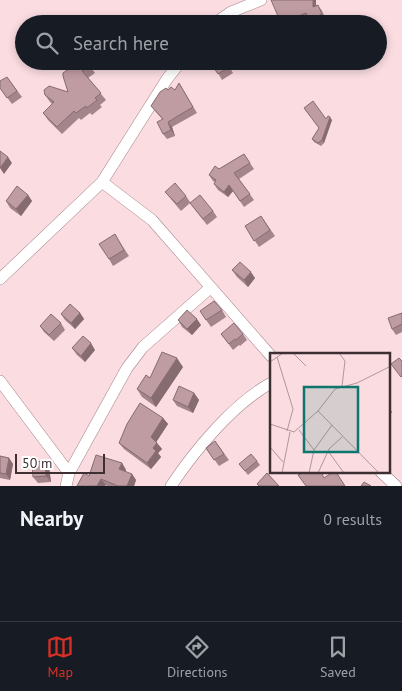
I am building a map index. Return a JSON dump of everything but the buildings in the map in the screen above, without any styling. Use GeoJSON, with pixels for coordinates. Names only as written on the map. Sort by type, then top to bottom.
{"type":"FeatureCollection","features":[{"type":"Feature","properties":{"kind":"street"},"geometry":{"type":"LineString","coordinates":[[226,15],[261,0]]}},
{"type":"Feature","properties":{"kind":"street"},"geometry":{"type":"LineString","coordinates":[[0,279],[102,182],[174,70]]}},
{"type":"Feature","properties":{"kind":"street"},"geometry":{"type":"LineString","coordinates":[[102,182],[152,220],[183,252],[210,288],[270,355]]}},
{"type":"Feature","properties":{"kind":"street"},"geometry":{"type":"LineString","coordinates":[[66,486],[69,473],[127,368],[143,347],[210,288]]}},
{"type":"Feature","properties":{"kind":"street"},"geometry":{"type":"LineString","coordinates":[[0,381],[69,473]]}},
{"type":"Feature","properties":{"kind":"street"},"geometry":{"type":"LineString","coordinates":[[174,485],[182,469],[223,422],[244,401],[270,384]]}},
{"type":"Feature","properties":{"kind":"street"},"geometry":{"type":"LineString","coordinates":[[381,473],[396,486]]}}]}
